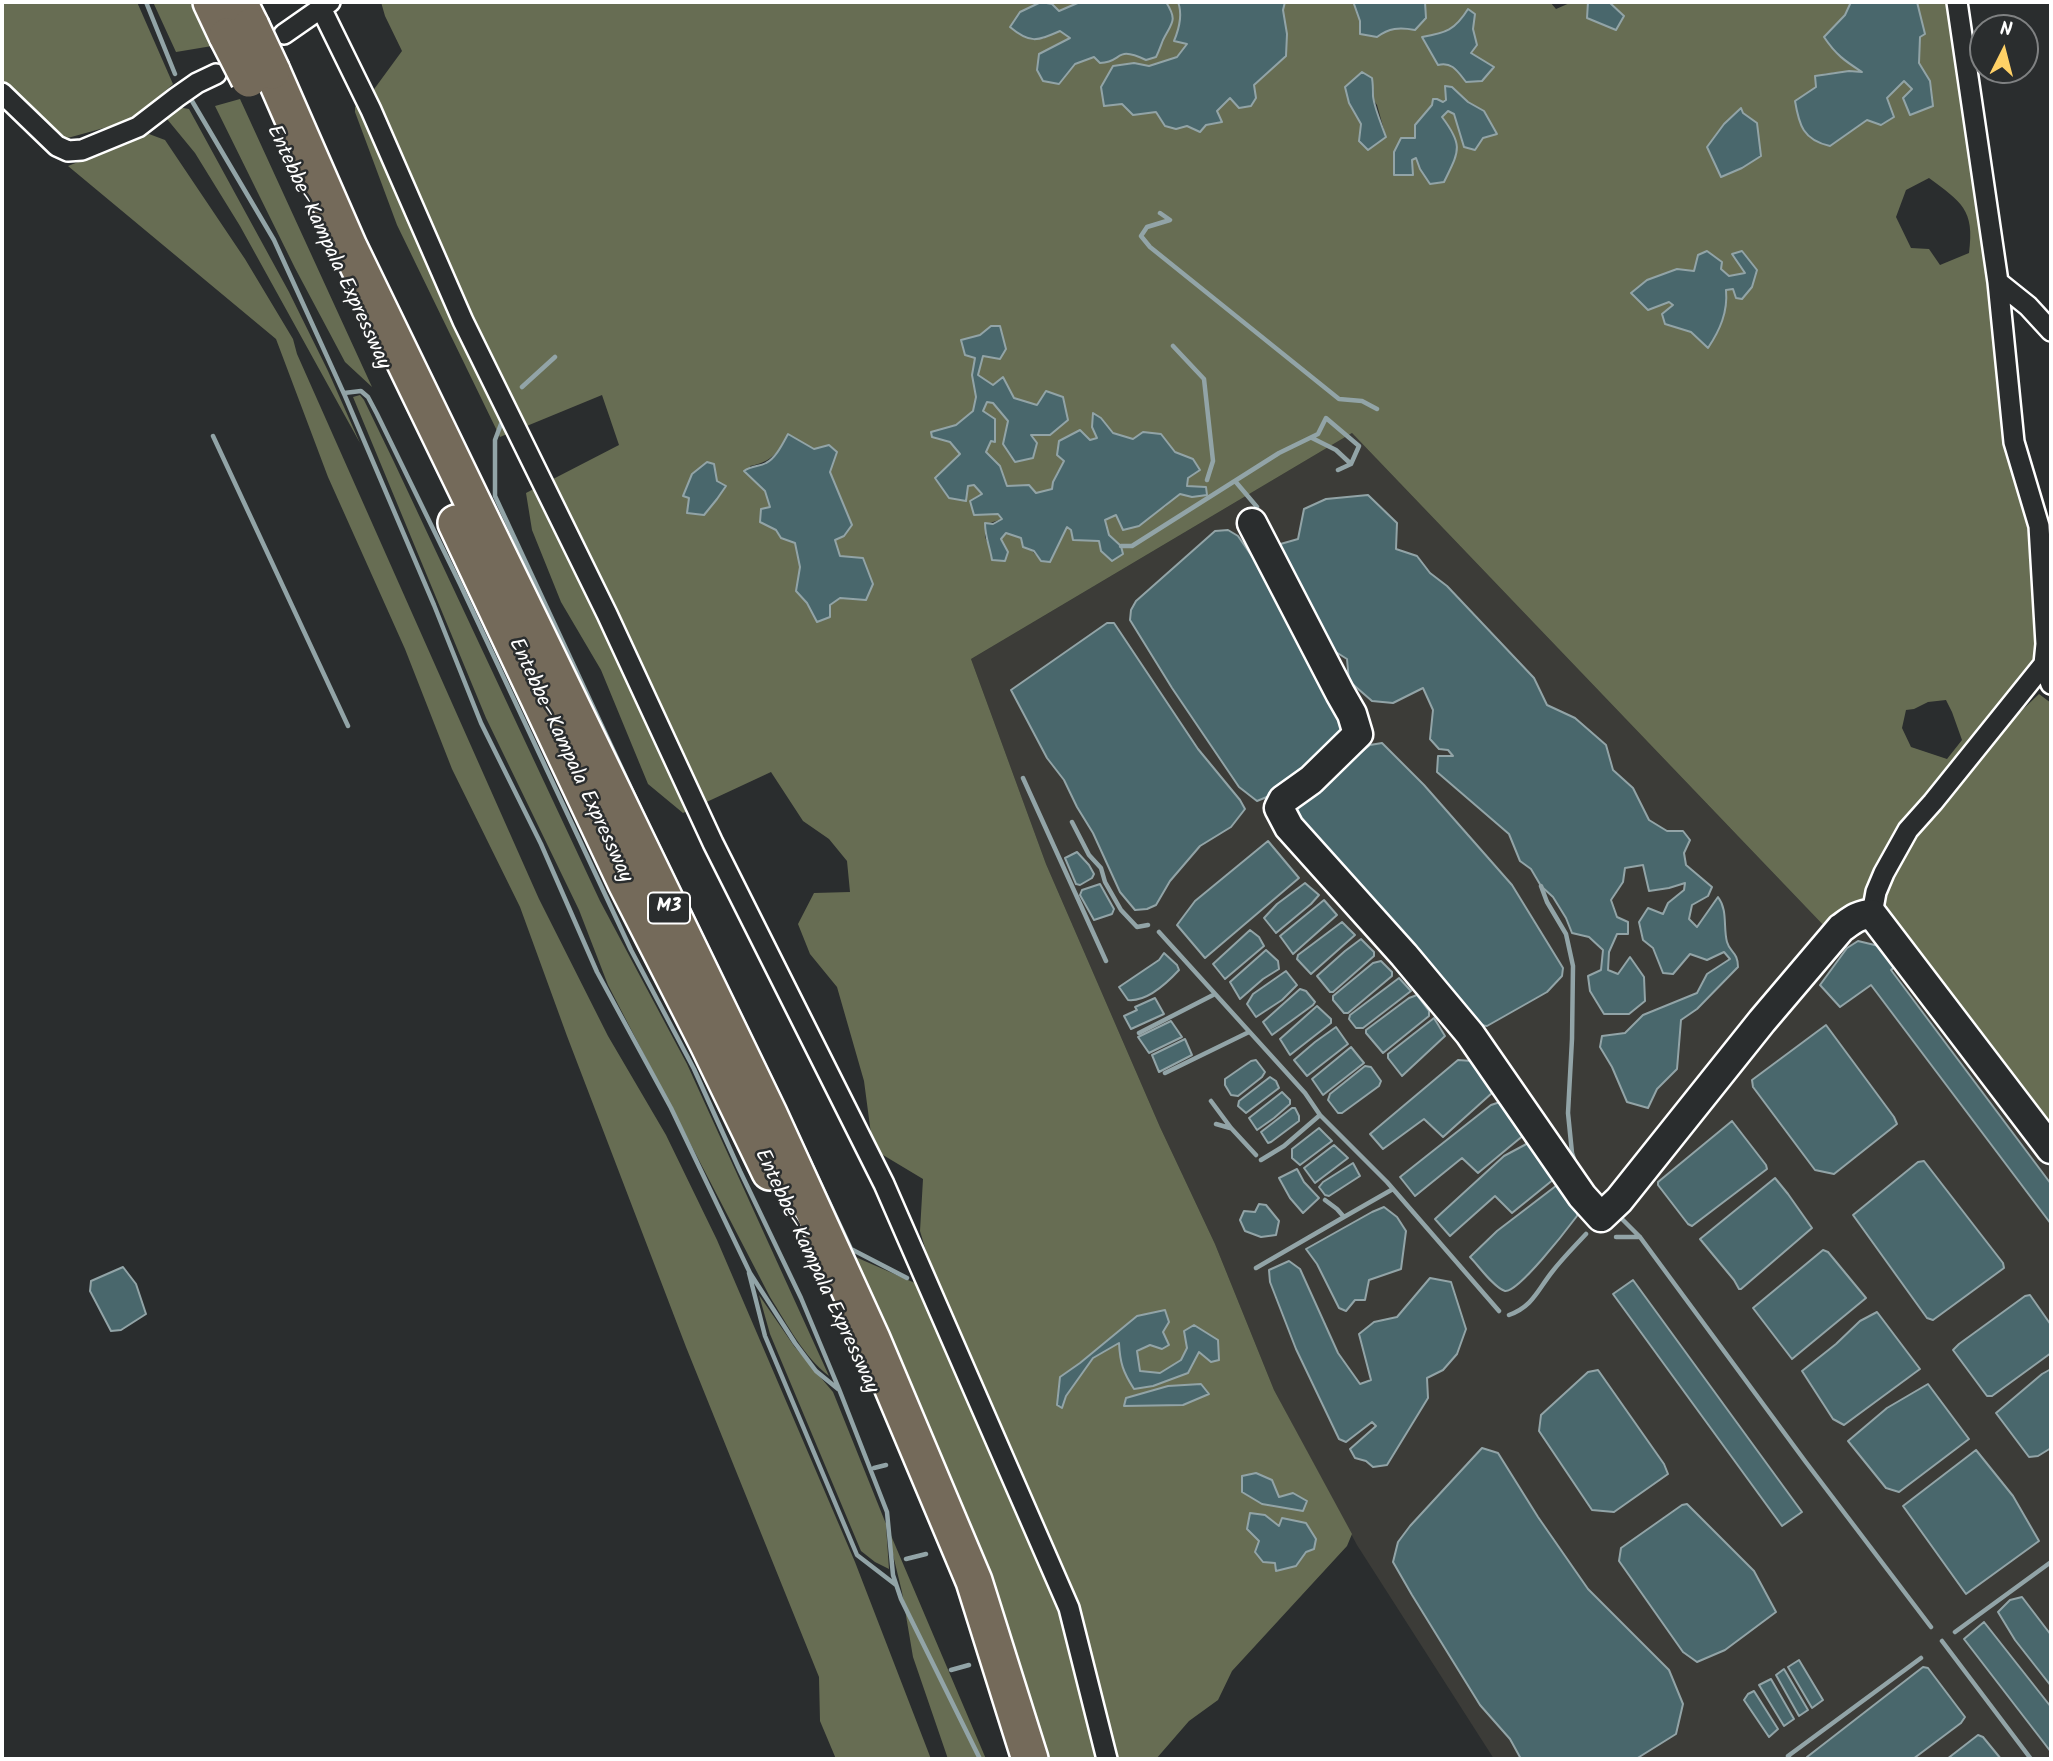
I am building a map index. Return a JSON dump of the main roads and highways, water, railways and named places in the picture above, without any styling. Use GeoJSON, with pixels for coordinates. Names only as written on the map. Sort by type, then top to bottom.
{"type":"FeatureCollection","features":[{"type":"Feature","properties":{"kind":"highway","name":"Entebbe–Kampala Expressway"},"geometry":{"type":"LineString","coordinates":[[211,2],[239,21],[245,75],[626,883],[765,1162],[939,1544],[1007,1759]]}},
{"type":"Feature","properties":{"kind":"highway","name":"M3"},"geometry":{"type":"LineString","coordinates":[[245,75],[354,259],[769,1114],[872,1339],[974,1581],[1030,1759]]}},
{"type":"Feature","properties":{"kind":"water"},"geometry":{"type":"Polygon","coordinates":[[[1041,2],[1052,4],[1059,11],[1080,2],[1166,2],[1173,18],[1156,57],[1146,60],[1124,54],[1100,63],[1094,57],[1075,64],[1059,84],[1043,81],[1037,70],[1039,54],[1070,38],[1060,31],[1034,39],[1023,36],[1010,27],[1020,12],[1041,2]]]}},
{"type":"Feature","properties":{"kind":"water"},"geometry":{"type":"Polygon","coordinates":[[[1178,2],[1285,2],[1283,10],[1287,34],[1286,56],[1254,85],[1256,98],[1251,106],[1239,108],[1230,98],[1217,111],[1222,122],[1206,125],[1200,132],[1187,126],[1176,129],[1165,126],[1156,112],[1133,115],[1122,104],[1104,106],[1101,87],[1113,66],[1134,63],[1149,66],[1177,57],[1187,44],[1174,41],[1180,22],[1178,2]]]}},
{"type":"Feature","properties":{"kind":"water"},"geometry":{"type":"Polygon","coordinates":[[[1425,2],[1426,18],[1415,30],[1394,29],[1377,37],[1360,34],[1360,21],[1354,4],[1425,2]]]}},
{"type":"Feature","properties":{"kind":"water"},"geometry":{"type":"Polygon","coordinates":[[[1588,2],[1609,2],[1624,16],[1616,30],[1587,18],[1588,2]]]}},
{"type":"Feature","properties":{"kind":"water"},"geometry":{"type":"Polygon","coordinates":[[[1851,2],[1917,2],[1925,34],[1920,37],[1919,63],[1930,81],[1933,106],[1910,115],[1903,98],[1912,89],[1904,81],[1887,98],[1894,117],[1881,125],[1867,120],[1830,146],[1814,140],[1804,130],[1795,101],[1816,87],[1815,76],[1862,72],[1841,57],[1824,37],[1845,15],[1851,2]]]}},
{"type":"Feature","properties":{"kind":"water"},"geometry":{"type":"Polygon","coordinates":[[[1468,9],[1475,14],[1473,29],[1477,45],[1471,53],[1494,67],[1482,81],[1466,82],[1451,66],[1438,65],[1422,37],[1449,29],[1459,22],[1468,9]]]}},
{"type":"Feature","properties":{"kind":"water"},"geometry":{"type":"Polygon","coordinates":[[[1362,72],[1372,78],[1378,117],[1386,137],[1368,150],[1359,141],[1361,124],[1349,103],[1345,87],[1362,72]]]}},
{"type":"Feature","properties":{"kind":"water"},"geometry":{"type":"Polygon","coordinates":[[[1445,86],[1452,87],[1468,102],[1484,111],[1497,134],[1483,138],[1475,150],[1464,147],[1454,114],[1448,111],[1442,117],[1454,135],[1457,149],[1444,182],[1430,184],[1416,158],[1412,160],[1413,175],[1394,175],[1394,152],[1401,138],[1415,138],[1415,125],[1432,105],[1433,99],[1443,102],[1446,100],[1445,86]]]}},
{"type":"Feature","properties":{"kind":"water"},"geometry":{"type":"Polygon","coordinates":[[[1741,108],[1743,113],[1757,123],[1761,156],[1721,177],[1707,147],[1724,124],[1741,108]]]}},
{"type":"Feature","properties":{"kind":"water"},"geometry":{"type":"Polygon","coordinates":[[[1707,251],[1722,262],[1721,269],[1729,276],[1745,273],[1732,254],[1742,251],[1757,270],[1752,287],[1742,299],[1736,298],[1733,289],[1726,290],[1722,321],[1708,348],[1691,332],[1665,324],[1662,314],[1673,305],[1669,302],[1648,310],[1631,293],[1647,280],[1677,269],[1694,271],[1698,255],[1707,251]]]}},
{"type":"Feature","properties":{"kind":"water"},"geometry":{"type":"Polygon","coordinates":[[[991,326],[1000,326],[1006,349],[1000,359],[983,356],[978,375],[993,385],[1003,377],[1014,398],[1037,405],[1046,391],[1063,397],[1068,420],[1050,435],[1031,435],[1037,443],[1033,458],[1015,462],[1003,444],[1008,421],[993,403],[987,402],[983,411],[995,419],[995,442],[991,441],[986,452],[1000,466],[1007,486],[1029,485],[1036,493],[1052,489],[1064,461],[1057,455],[1059,441],[1080,430],[1090,440],[1097,438],[1092,427],[1093,413],[1101,418],[1113,433],[1133,439],[1143,432],[1161,434],[1175,452],[1193,459],[1200,470],[1188,478],[1187,486],[1206,487],[1207,495],[1192,497],[1180,494],[1139,526],[1123,530],[1116,515],[1105,520],[1109,535],[1121,546],[1123,554],[1112,561],[1101,551],[1099,541],[1073,540],[1071,530],[1067,527],[1050,562],[1041,561],[1034,551],[1023,547],[1021,538],[1006,533],[1001,539],[1008,552],[1005,561],[992,560],[985,523],[993,524],[1002,519],[998,514],[974,515],[970,501],[982,494],[974,485],[968,486],[966,501],[949,498],[935,478],[960,454],[950,442],[932,437],[931,432],[956,425],[973,411],[976,397],[972,375],[975,358],[965,355],[961,340],[980,335],[991,326]]]}},
{"type":"Feature","properties":{"kind":"water"},"geometry":{"type":"Polygon","coordinates":[[[788,434],[814,449],[829,445],[837,452],[830,472],[852,525],[844,536],[835,540],[840,556],[863,558],[873,584],[866,600],[840,598],[830,605],[830,617],[817,622],[807,603],[796,591],[800,567],[795,543],[781,538],[776,530],[760,522],[761,509],[770,507],[765,491],[744,471],[770,461],[788,434]]]}},
{"type":"Feature","properties":{"kind":"water"},"geometry":{"type":"Polygon","coordinates":[[[707,462],[714,464],[717,481],[726,486],[704,515],[687,513],[689,498],[683,496],[692,474],[707,462]]]}},
{"type":"Feature","properties":{"kind":"water"},"geometry":{"type":"Polygon","coordinates":[[[1368,495],[1397,523],[1396,549],[1417,556],[1430,573],[1447,586],[1534,678],[1547,705],[1575,718],[1606,745],[1613,770],[1633,788],[1649,820],[1667,831],[1683,831],[1690,840],[1684,853],[1686,865],[1712,887],[1708,896],[1692,905],[1689,919],[1697,927],[1718,897],[1721,902],[1727,942],[1737,958],[1738,967],[1697,1009],[1681,1020],[1677,1069],[1657,1089],[1648,1108],[1627,1102],[1600,1047],[1602,1036],[1625,1033],[1643,1015],[1697,993],[1707,974],[1730,959],[1724,952],[1707,960],[1690,954],[1673,974],[1663,973],[1653,948],[1643,940],[1639,922],[1648,908],[1663,914],[1668,903],[1684,890],[1685,883],[1649,891],[1643,865],[1625,868],[1623,882],[1611,900],[1617,917],[1628,922],[1628,934],[1617,934],[1609,952],[1608,970],[1618,974],[1630,957],[1644,977],[1645,1001],[1629,1014],[1604,1014],[1590,991],[1588,976],[1601,970],[1603,950],[1589,937],[1572,933],[1553,897],[1541,886],[1531,869],[1520,861],[1509,834],[1437,772],[1438,756],[1453,756],[1448,750],[1439,749],[1430,739],[1433,710],[1423,688],[1393,703],[1372,701],[1349,681],[1347,659],[1331,649],[1277,545],[1298,539],[1304,509],[1326,499],[1368,495]]]}},
{"type":"Feature","properties":{"kind":"water"},"geometry":{"type":"Polygon","coordinates":[[[1228,530],[1238,536],[1298,623],[1346,722],[1345,736],[1279,792],[1257,801],[1239,787],[1130,620],[1136,601],[1215,531],[1228,530]]]}},
{"type":"Feature","properties":{"kind":"water"},"geometry":{"type":"Polygon","coordinates":[[[1107,623],[1114,623],[1198,749],[1245,809],[1231,827],[1200,846],[1170,881],[1156,905],[1147,909],[1135,910],[1120,892],[1093,833],[1064,780],[1047,758],[1011,690],[1107,623]]]}},
{"type":"Feature","properties":{"kind":"water"},"geometry":{"type":"Polygon","coordinates":[[[1382,743],[1424,785],[1512,885],[1563,968],[1562,976],[1547,992],[1487,1026],[1473,1024],[1298,827],[1296,810],[1305,797],[1370,745],[1382,743]]]}},
{"type":"Feature","properties":{"kind":"water"},"geometry":{"type":"Polygon","coordinates":[[[1268,841],[1299,878],[1205,958],[1177,925],[1195,901],[1268,841]]]}},
{"type":"Feature","properties":{"kind":"water"},"geometry":{"type":"Polygon","coordinates":[[[1077,852],[1094,874],[1080,885],[1076,884],[1065,858],[1077,852]]]}},
{"type":"Feature","properties":{"kind":"water"},"geometry":{"type":"Polygon","coordinates":[[[1305,883],[1319,895],[1276,933],[1264,918],[1277,904],[1305,883]]]}},
{"type":"Feature","properties":{"kind":"water"},"geometry":{"type":"Polygon","coordinates":[[[1100,884],[1114,909],[1112,914],[1094,920],[1080,895],[1082,890],[1100,884]]]}},
{"type":"Feature","properties":{"kind":"water"},"geometry":{"type":"Polygon","coordinates":[[[1324,900],[1337,915],[1293,954],[1280,936],[1324,900]]]}},
{"type":"Feature","properties":{"kind":"water"},"geometry":{"type":"Polygon","coordinates":[[[1342,922],[1355,935],[1311,974],[1297,959],[1298,955],[1342,922]]]}},
{"type":"Feature","properties":{"kind":"water"},"geometry":{"type":"Polygon","coordinates":[[[1250,930],[1259,937],[1264,946],[1225,979],[1213,964],[1250,930]]]}},
{"type":"Feature","properties":{"kind":"water"},"geometry":{"type":"Polygon","coordinates":[[[1361,939],[1374,952],[1374,956],[1330,992],[1317,976],[1361,939]]]}},
{"type":"Feature","properties":{"kind":"water"},"geometry":{"type":"Polygon","coordinates":[[[1858,941],[1883,947],[1897,965],[1891,970],[2051,1184],[2051,1224],[1871,985],[1840,1007],[1820,985],[1847,948],[1858,941]]]}},
{"type":"Feature","properties":{"kind":"water"},"geometry":{"type":"Polygon","coordinates":[[[1266,950],[1278,961],[1279,969],[1240,999],[1230,982],[1266,950]]]}},
{"type":"Feature","properties":{"kind":"water"},"geometry":{"type":"Polygon","coordinates":[[[1164,953],[1179,970],[1149,995],[1128,1000],[1119,987],[1159,960],[1164,953]]]}},
{"type":"Feature","properties":{"kind":"water"},"geometry":{"type":"Polygon","coordinates":[[[1381,961],[1392,972],[1392,976],[1348,1013],[1344,1013],[1333,1000],[1333,996],[1373,963],[1381,961]]]}},
{"type":"Feature","properties":{"kind":"water"},"geometry":{"type":"Polygon","coordinates":[[[1286,971],[1297,985],[1282,1000],[1256,1017],[1247,1004],[1253,994],[1286,971]]]}},
{"type":"Feature","properties":{"kind":"water"},"geometry":{"type":"Polygon","coordinates":[[[1399,978],[1411,991],[1363,1028],[1356,1028],[1349,1019],[1350,1015],[1399,978]]]}},
{"type":"Feature","properties":{"kind":"water"},"geometry":{"type":"Polygon","coordinates":[[[1300,989],[1306,991],[1315,1002],[1272,1035],[1263,1022],[1300,989]]]}},
{"type":"Feature","properties":{"kind":"water"},"geometry":{"type":"Polygon","coordinates":[[[1417,995],[1429,1011],[1429,1016],[1383,1053],[1366,1030],[1417,995]]]}},
{"type":"Feature","properties":{"kind":"water"},"geometry":{"type":"Polygon","coordinates":[[[1155,998],[1164,1014],[1131,1029],[1124,1016],[1137,1010],[1135,1007],[1155,998]]]}},
{"type":"Feature","properties":{"kind":"water"},"geometry":{"type":"Polygon","coordinates":[[[1317,1006],[1331,1019],[1331,1023],[1290,1055],[1280,1039],[1317,1006]]]}},
{"type":"Feature","properties":{"kind":"water"},"geometry":{"type":"Polygon","coordinates":[[[1434,1018],[1445,1036],[1402,1076],[1388,1058],[1388,1054],[1434,1018]]]}},
{"type":"Feature","properties":{"kind":"water"},"geometry":{"type":"Polygon","coordinates":[[[1171,1021],[1182,1037],[1149,1053],[1138,1037],[1171,1021]]]}},
{"type":"Feature","properties":{"kind":"water"},"geometry":{"type":"Polygon","coordinates":[[[1826,1025],[1897,1124],[1834,1174],[1815,1170],[1753,1087],[1752,1080],[1826,1025]]]}},
{"type":"Feature","properties":{"kind":"water"},"geometry":{"type":"Polygon","coordinates":[[[1336,1027],[1348,1044],[1307,1076],[1294,1060],[1336,1027]]]}},
{"type":"Feature","properties":{"kind":"water"},"geometry":{"type":"Polygon","coordinates":[[[1185,1039],[1192,1055],[1159,1072],[1152,1055],[1185,1039]]]}},
{"type":"Feature","properties":{"kind":"water"},"geometry":{"type":"Polygon","coordinates":[[[1351,1047],[1364,1063],[1323,1095],[1312,1079],[1351,1047]]]}},
{"type":"Feature","properties":{"kind":"water"},"geometry":{"type":"Polygon","coordinates":[[[1256,1060],[1265,1072],[1262,1077],[1238,1096],[1231,1095],[1225,1085],[1225,1079],[1256,1060]]]}},
{"type":"Feature","properties":{"kind":"water"},"geometry":{"type":"Polygon","coordinates":[[[1458,1060],[1472,1061],[1492,1093],[1443,1137],[1424,1119],[1383,1149],[1370,1134],[1458,1060]]]}},
{"type":"Feature","properties":{"kind":"water"},"geometry":{"type":"Polygon","coordinates":[[[1365,1066],[1371,1067],[1381,1081],[1379,1086],[1342,1113],[1338,1113],[1328,1100],[1330,1094],[1365,1066]]]}},
{"type":"Feature","properties":{"kind":"water"},"geometry":{"type":"Polygon","coordinates":[[[1270,1077],[1276,1081],[1279,1088],[1246,1113],[1238,1106],[1239,1101],[1270,1077]]]}},
{"type":"Feature","properties":{"kind":"water"},"geometry":{"type":"Polygon","coordinates":[[[1282,1092],[1290,1100],[1290,1104],[1257,1130],[1249,1118],[1282,1092]]]}},
{"type":"Feature","properties":{"kind":"water"},"geometry":{"type":"Polygon","coordinates":[[[1500,1102],[1525,1134],[1478,1173],[1462,1158],[1415,1196],[1400,1177],[1491,1105],[1500,1102]]]}},
{"type":"Feature","properties":{"kind":"water"},"geometry":{"type":"Polygon","coordinates":[[[1295,1108],[1299,1121],[1268,1143],[1261,1132],[1295,1108]]]}},
{"type":"Feature","properties":{"kind":"water"},"geometry":{"type":"Polygon","coordinates":[[[1732,1121],[1767,1169],[1692,1226],[1658,1182],[1732,1121]]]}},
{"type":"Feature","properties":{"kind":"water"},"geometry":{"type":"Polygon","coordinates":[[[1319,1128],[1332,1141],[1300,1165],[1292,1158],[1292,1149],[1319,1128]]]}},
{"type":"Feature","properties":{"kind":"water"},"geometry":{"type":"Polygon","coordinates":[[[1532,1141],[1554,1179],[1512,1213],[1495,1196],[1450,1236],[1435,1219],[1504,1156],[1532,1141]]]}},
{"type":"Feature","properties":{"kind":"water"},"geometry":{"type":"Polygon","coordinates":[[[1334,1145],[1348,1158],[1315,1183],[1304,1168],[1334,1145]]]}},
{"type":"Feature","properties":{"kind":"water"},"geometry":{"type":"Polygon","coordinates":[[[1924,1161],[2003,1263],[2004,1268],[1933,1320],[1927,1318],[1853,1215],[1918,1162],[1924,1161]]]}},
{"type":"Feature","properties":{"kind":"water"},"geometry":{"type":"Polygon","coordinates":[[[1353,1163],[1360,1176],[1329,1196],[1325,1195],[1319,1187],[1323,1182],[1353,1163]]]}},
{"type":"Feature","properties":{"kind":"water"},"geometry":{"type":"Polygon","coordinates":[[[1297,1169],[1304,1182],[1319,1198],[1303,1213],[1290,1198],[1279,1178],[1297,1169]]]}},
{"type":"Feature","properties":{"kind":"water"},"geometry":{"type":"Polygon","coordinates":[[[1775,1178],[1812,1228],[1739,1289],[1700,1239],[1775,1178]]]}},
{"type":"Feature","properties":{"kind":"water"},"geometry":{"type":"Polygon","coordinates":[[[1561,1182],[1578,1206],[1577,1216],[1520,1282],[1511,1289],[1501,1289],[1470,1257],[1497,1231],[1561,1182]]]}},
{"type":"Feature","properties":{"kind":"water"},"geometry":{"type":"Polygon","coordinates":[[[1259,1204],[1266,1205],[1279,1221],[1276,1235],[1261,1237],[1245,1231],[1240,1220],[1244,1211],[1255,1212],[1259,1204]]]}},
{"type":"Feature","properties":{"kind":"water"},"geometry":{"type":"Polygon","coordinates":[[[1384,1207],[1397,1217],[1406,1231],[1401,1269],[1369,1280],[1365,1300],[1355,1300],[1346,1311],[1339,1308],[1317,1264],[1306,1249],[1384,1207]]]}},
{"type":"Feature","properties":{"kind":"water"},"geometry":{"type":"Polygon","coordinates":[[[1823,1250],[1828,1252],[1866,1298],[1792,1359],[1753,1308],[1823,1250]]]}},
{"type":"Feature","properties":{"kind":"water"},"geometry":{"type":"Polygon","coordinates":[[[1289,1261],[1300,1269],[1338,1353],[1360,1384],[1371,1380],[1359,1334],[1374,1322],[1397,1317],[1430,1278],[1451,1282],[1466,1329],[1457,1354],[1443,1370],[1427,1378],[1428,1398],[1387,1465],[1373,1467],[1366,1461],[1355,1458],[1350,1449],[1376,1426],[1372,1422],[1346,1442],[1339,1439],[1296,1349],[1270,1282],[1269,1270],[1289,1261]]]}},
{"type":"Feature","properties":{"kind":"water"},"geometry":{"type":"Polygon","coordinates":[[[123,1267],[136,1284],[146,1314],[121,1330],[111,1331],[90,1291],[91,1281],[123,1267]]]}},
{"type":"Feature","properties":{"kind":"water"},"geometry":{"type":"Polygon","coordinates":[[[1633,1280],[1802,1512],[1782,1526],[1613,1294],[1633,1280]]]}},
{"type":"Feature","properties":{"kind":"water"},"geometry":{"type":"Polygon","coordinates":[[[2030,1295],[2051,1325],[2051,1353],[1992,1396],[1987,1396],[1953,1350],[2030,1295]]]}},
{"type":"Feature","properties":{"kind":"water"},"geometry":{"type":"Polygon","coordinates":[[[1165,1310],[1169,1322],[1163,1332],[1169,1345],[1162,1349],[1150,1345],[1137,1351],[1140,1371],[1160,1373],[1181,1360],[1187,1348],[1184,1331],[1194,1325],[1218,1340],[1219,1360],[1211,1362],[1199,1352],[1188,1373],[1153,1386],[1134,1389],[1123,1367],[1119,1343],[1093,1358],[1066,1396],[1062,1408],[1057,1405],[1060,1377],[1137,1316],[1165,1310]]]}},
{"type":"Feature","properties":{"kind":"water"},"geometry":{"type":"Polygon","coordinates":[[[1877,1312],[1920,1369],[1844,1425],[1833,1419],[1802,1371],[1860,1321],[1877,1312]]]}},
{"type":"Feature","properties":{"kind":"water"},"geometry":{"type":"Polygon","coordinates":[[[2051,1369],[2051,1448],[2038,1456],[2029,1457],[1996,1413],[2051,1369]]]}},
{"type":"Feature","properties":{"kind":"water"},"geometry":{"type":"Polygon","coordinates":[[[1598,1370],[1664,1464],[1668,1474],[1614,1512],[1592,1510],[1539,1431],[1541,1415],[1588,1372],[1598,1370]]]}},
{"type":"Feature","properties":{"kind":"water"},"geometry":{"type":"Polygon","coordinates":[[[1201,1384],[1209,1394],[1183,1405],[1124,1406],[1126,1398],[1168,1386],[1201,1384]]]}},
{"type":"Feature","properties":{"kind":"water"},"geometry":{"type":"Polygon","coordinates":[[[1928,1384],[1969,1439],[1899,1492],[1886,1488],[1848,1441],[1887,1408],[1928,1384]]]}},
{"type":"Feature","properties":{"kind":"water"},"geometry":{"type":"Polygon","coordinates":[[[1482,1448],[1498,1453],[1588,1589],[1669,1670],[1683,1704],[1676,1734],[1636,1759],[1521,1759],[1510,1739],[1480,1705],[1393,1562],[1398,1542],[1410,1526],[1482,1448]]]}},
{"type":"Feature","properties":{"kind":"water"},"geometry":{"type":"Polygon","coordinates":[[[1976,1450],[2013,1496],[2039,1541],[1966,1594],[1903,1506],[1976,1450]]]}},
{"type":"Feature","properties":{"kind":"water"},"geometry":{"type":"Polygon","coordinates":[[[1256,1473],[1272,1480],[1279,1497],[1293,1493],[1307,1501],[1303,1511],[1262,1504],[1242,1492],[1242,1476],[1256,1473]]]}},
{"type":"Feature","properties":{"kind":"water"},"geometry":{"type":"Polygon","coordinates":[[[1687,1504],[1754,1571],[1776,1612],[1725,1650],[1697,1662],[1683,1652],[1619,1561],[1621,1548],[1687,1504]]]}},
{"type":"Feature","properties":{"kind":"water"},"geometry":{"type":"Polygon","coordinates":[[[1250,1513],[1265,1515],[1279,1526],[1282,1518],[1306,1523],[1316,1539],[1314,1549],[1306,1552],[1296,1566],[1276,1571],[1275,1563],[1263,1562],[1255,1552],[1259,1541],[1247,1529],[1250,1513]]]}},
{"type":"Feature","properties":{"kind":"water"},"geometry":{"type":"Polygon","coordinates":[[[2022,1597],[2051,1635],[2051,1686],[2015,1640],[1998,1612],[2010,1600],[2022,1597]]]}},
{"type":"Feature","properties":{"kind":"water"},"geometry":{"type":"Polygon","coordinates":[[[1984,1622],[2051,1707],[2051,1752],[1964,1639],[1984,1622]]]}},
{"type":"Feature","properties":{"kind":"water"},"geometry":{"type":"Polygon","coordinates":[[[1799,1660],[1823,1700],[1812,1708],[1788,1667],[1799,1660]]]}},
{"type":"Feature","properties":{"kind":"water"},"geometry":{"type":"Polygon","coordinates":[[[1923,1667],[1928,1668],[1965,1717],[1961,1723],[1913,1759],[1807,1759],[1807,1757],[1923,1667]]]}},
{"type":"Feature","properties":{"kind":"water"},"geometry":{"type":"Polygon","coordinates":[[[1784,1669],[1808,1710],[1799,1716],[1776,1675],[1784,1669]]]}},
{"type":"Feature","properties":{"kind":"water"},"geometry":{"type":"Polygon","coordinates":[[[1771,1679],[1794,1719],[1784,1726],[1759,1685],[1771,1679]]]}},
{"type":"Feature","properties":{"kind":"water"},"geometry":{"type":"Polygon","coordinates":[[[1754,1691],[1778,1729],[1769,1737],[1744,1700],[1754,1691]]]}},
{"type":"Feature","properties":{"kind":"water"},"geometry":{"type":"Polygon","coordinates":[[[1978,1735],[1983,1737],[2001,1759],[1947,1759],[1978,1735]]]}},
{"type":"Feature","properties":{"kind":"waterway"},"geometry":{"type":"LineString","coordinates":[[146,2],[175,74]]}},
{"type":"Feature","properties":{"kind":"waterway"},"geometry":{"type":"LineString","coordinates":[[192,101],[274,240],[345,396],[481,723],[541,844],[597,972],[671,1108],[750,1273],[816,1371],[838,1389]]}},
{"type":"Feature","properties":{"kind":"waterway"},"geometry":{"type":"LineString","coordinates":[[1160,213],[1170,220],[1147,227],[1141,236],[1150,247],[1339,399],[1362,401],[1377,409]]}},
{"type":"Feature","properties":{"kind":"waterway"},"geometry":{"type":"LineString","coordinates":[[1173,346],[1204,379],[1213,461],[1207,480]]}},
{"type":"Feature","properties":{"kind":"waterway"},"geometry":{"type":"LineString","coordinates":[[522,387],[555,357]]}},
{"type":"Feature","properties":{"kind":"waterway"},"geometry":{"type":"LineString","coordinates":[[344,393],[361,391],[368,397],[377,414],[460,584],[631,950],[694,1069],[801,1298],[887,1512],[893,1575],[901,1599],[980,1759]]}},
{"type":"Feature","properties":{"kind":"waterway"},"geometry":{"type":"LineString","coordinates":[[1121,546],[1132,546],[1279,453],[1318,434],[1326,418],[1359,446],[1351,464]]}},
{"type":"Feature","properties":{"kind":"waterway"},"geometry":{"type":"LineString","coordinates":[[501,424],[495,440],[495,496],[642,812],[781,1099]]}},
{"type":"Feature","properties":{"kind":"waterway"},"geometry":{"type":"LineString","coordinates":[[213,436],[348,726]]}},
{"type":"Feature","properties":{"kind":"waterway"},"geometry":{"type":"LineString","coordinates":[[1312,438],[1336,450],[1351,464],[1338,470]]}},
{"type":"Feature","properties":{"kind":"waterway"},"geometry":{"type":"LineString","coordinates":[[1235,481],[1257,507]]}},
{"type":"Feature","properties":{"kind":"waterway"},"geometry":{"type":"LineString","coordinates":[[1023,778],[1106,961]]}},
{"type":"Feature","properties":{"kind":"waterway"},"geometry":{"type":"LineString","coordinates":[[1072,822],[1089,855],[1101,868],[1105,882],[1121,910],[1137,927],[1148,925]]}},
{"type":"Feature","properties":{"kind":"waterway"},"geometry":{"type":"LineString","coordinates":[[1541,886],[1566,934],[1573,966],[1568,1113],[1572,1153],[1576,1165]]}},
{"type":"Feature","properties":{"kind":"waterway"},"geometry":{"type":"LineString","coordinates":[[1159,932],[1305,1093],[1320,1115],[1387,1182],[1499,1311]]}},
{"type":"Feature","properties":{"kind":"waterway"},"geometry":{"type":"LineString","coordinates":[[1139,1033],[1215,994]]}},
{"type":"Feature","properties":{"kind":"waterway"},"geometry":{"type":"LineString","coordinates":[[1165,1073],[1249,1032]]}},
{"type":"Feature","properties":{"kind":"waterway"},"geometry":{"type":"LineString","coordinates":[[1211,1101],[1256,1155]]}},
{"type":"Feature","properties":{"kind":"waterway"},"geometry":{"type":"LineString","coordinates":[[1261,1160],[1284,1146],[1320,1115]]}},
{"type":"Feature","properties":{"kind":"waterway"},"geometry":{"type":"LineString","coordinates":[[792,1123],[851,1249],[907,1278]]}},
{"type":"Feature","properties":{"kind":"waterway"},"geometry":{"type":"LineString","coordinates":[[1216,1124],[1230,1128]]}},
{"type":"Feature","properties":{"kind":"waterway"},"geometry":{"type":"LineString","coordinates":[[1325,1200],[1344,1217],[1393,1189]]}},
{"type":"Feature","properties":{"kind":"waterway"},"geometry":{"type":"LineString","coordinates":[[1256,1268],[1344,1217]]}},
{"type":"Feature","properties":{"kind":"waterway"},"geometry":{"type":"LineString","coordinates":[[1620,1217],[1640,1237],[1931,1627]]}},
{"type":"Feature","properties":{"kind":"waterway"},"geometry":{"type":"LineString","coordinates":[[1509,1315],[1524,1307],[1534,1297],[1556,1267],[1586,1234]]}},
{"type":"Feature","properties":{"kind":"waterway"},"geometry":{"type":"LineString","coordinates":[[1616,1237],[1640,1237]]}},
{"type":"Feature","properties":{"kind":"waterway"},"geometry":{"type":"LineString","coordinates":[[749,1273],[765,1336],[857,1555],[896,1585]]}},
{"type":"Feature","properties":{"kind":"waterway"},"geometry":{"type":"LineString","coordinates":[[874,1468],[886,1465]]}},
{"type":"Feature","properties":{"kind":"waterway"},"geometry":{"type":"LineString","coordinates":[[906,1559],[926,1554]]}},
{"type":"Feature","properties":{"kind":"waterway"},"geometry":{"type":"LineString","coordinates":[[1955,1632],[2051,1562]]}},
{"type":"Feature","properties":{"kind":"waterway"},"geometry":{"type":"LineString","coordinates":[[1942,1641],[2031,1759]]}},
{"type":"Feature","properties":{"kind":"waterway"},"geometry":{"type":"LineString","coordinates":[[1790,1759],[1788,1756],[1921,1658]]}},
{"type":"Feature","properties":{"kind":"waterway"},"geometry":{"type":"LineString","coordinates":[[951,1670],[969,1665]]}}]}
